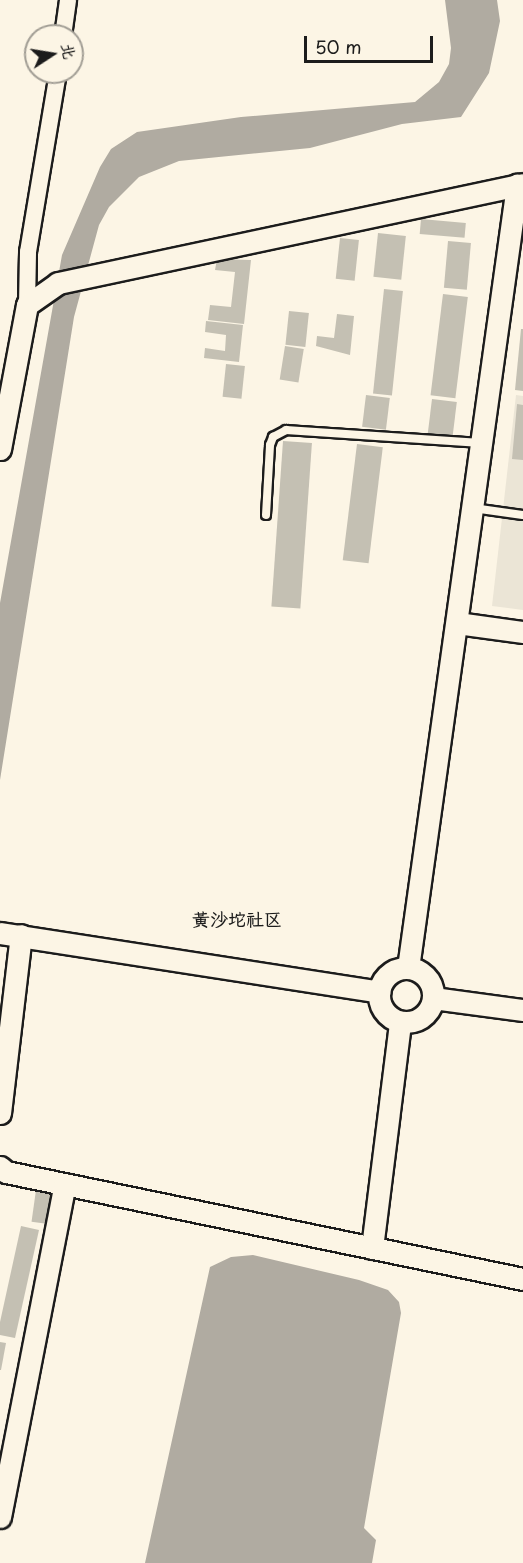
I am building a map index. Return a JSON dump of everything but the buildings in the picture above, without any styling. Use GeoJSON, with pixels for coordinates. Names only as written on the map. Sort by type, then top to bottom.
{"type":"FeatureCollection","features":[{"type":"Feature","properties":{"kind":"street"},"geometry":{"type":"LineString","coordinates":[[65,24],[68,0]]}},
{"type":"Feature","properties":{"kind":"street"},"geometry":{"type":"LineString","coordinates":[[0,449],[27,306],[28,252],[56,84]]}},
{"type":"Feature","properties":{"kind":"street"},"geometry":{"type":"LineString","coordinates":[[27,306],[42,292],[80,276],[520,184],[408,968]]}},
{"type":"Feature","properties":{"kind":"street"},"geometry":{"type":"LineString","coordinates":[[457,623],[523,632]]}},
{"type":"Feature","properties":{"kind":"street"},"geometry":{"type":"LineString","coordinates":[[0,933],[379,992]]}},
{"type":"Feature","properties":{"kind":"street"},"geometry":{"type":"LineString","coordinates":[[0,1113],[21,935]]}},
{"type":"Feature","properties":{"kind":"street"},"geometry":{"type":"LineString","coordinates":[[408,968],[427,978],[434,998],[422,1017],[400,1022],[386,1015],[379,992],[392,972],[408,968]]}},
{"type":"Feature","properties":{"kind":"street"},"geometry":{"type":"LineString","coordinates":[[434,998],[523,1010]]}},
{"type":"Feature","properties":{"kind":"street"},"geometry":{"type":"LineString","coordinates":[[372,1248],[400,1022]]}},
{"type":"Feature","properties":{"kind":"street"},"geometry":{"type":"LineString","coordinates":[[0,1167],[6,1172],[523,1279]]}},
{"type":"Feature","properties":{"kind":"street"},"geometry":{"type":"LineString","coordinates":[[0,1517],[65,1184]]}},
{"type":"Feature","properties":{"kind":"lane"},"geometry":{"type":"LineString","coordinates":[[266,515],[270,445],[273,437],[286,430],[482,443]]}},
{"type":"Feature","properties":{"kind":"lane"},"geometry":{"type":"LineString","coordinates":[[473,508],[523,515]]}},
{"type":"Feature","properties":{"kind":"shaded area"},"geometry":{"type":"Polygon","coordinates":[[[445,0],[497,0],[500,21],[489,73],[461,117],[402,124],[310,148],[179,161],[139,177],[109,207],[99,225],[74,317],[0,780],[0,603],[62,255],[100,167],[111,149],[137,132],[241,117],[415,102],[439,82],[449,64],[451,48],[445,0]]]}},
{"type":"Feature","properties":{"kind":"shaded area"},"geometry":{"type":"Polygon","coordinates":[[[516,395],[523,396],[523,610],[492,606],[516,395]]]}},
{"type":"Feature","properties":{"kind":"shaded area"},"geometry":{"type":"Polygon","coordinates":[[[253,1255],[359,1280],[388,1290],[399,1302],[401,1313],[364,1528],[376,1540],[372,1563],[145,1563],[210,1267],[231,1257],[253,1255]]]}},
{"type":"Feature","properties":{"kind":"district","name":"黄沙坨社区"},"geometry":{"type":"Point","coordinates":[237,919]}}]}
